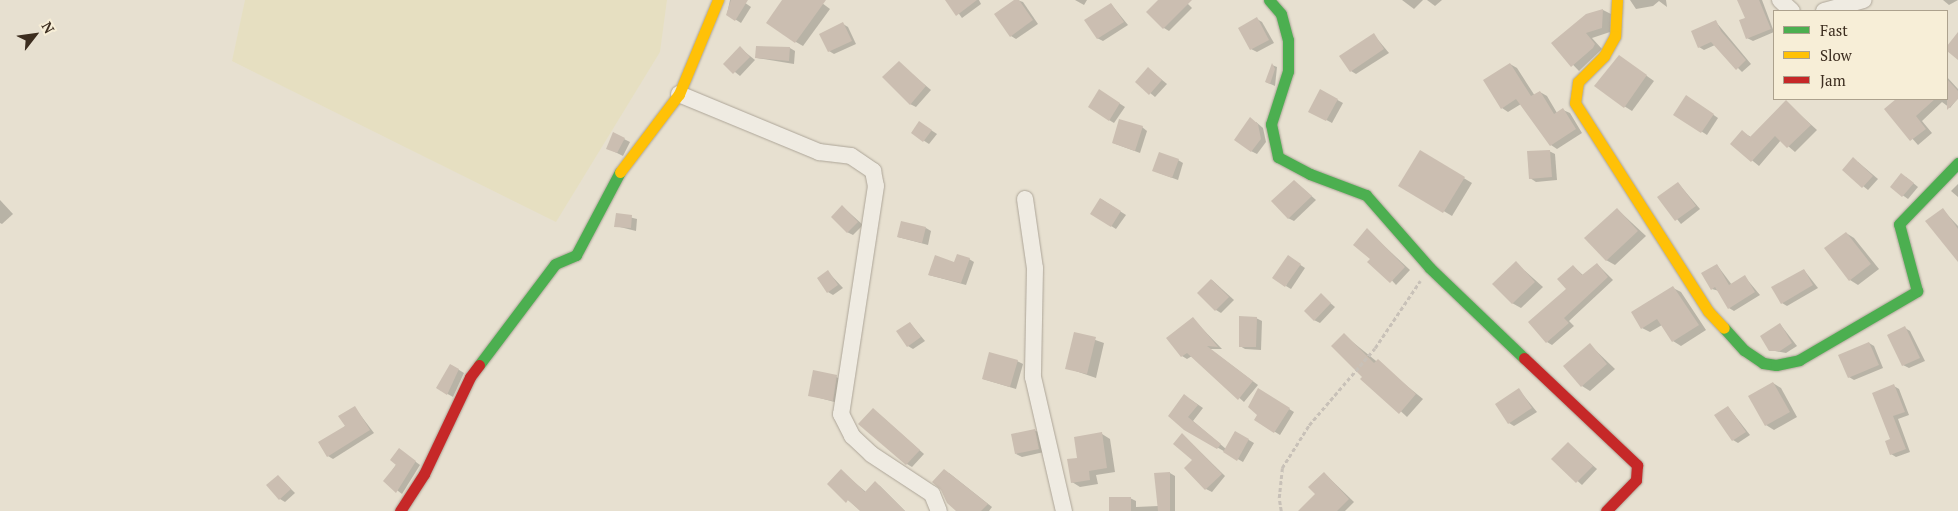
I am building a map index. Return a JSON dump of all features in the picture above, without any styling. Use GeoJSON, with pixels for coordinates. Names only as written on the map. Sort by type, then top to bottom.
{"type":"FeatureCollection","features":[{"type":"Feature","properties":{"kind":"street"},"geometry":{"type":"LineString","coordinates":[[400,511],[424,474],[470,377],[555,264],[576,255],[614,179],[679,94],[718,0]]}},
{"type":"Feature","properties":{"kind":"street"},"geometry":{"type":"LineString","coordinates":[[1270,0],[1281,14],[1288,40],[1288,71],[1271,124],[1278,157],[1310,174],[1366,195],[1430,268],[1637,464],[1636,480],[1606,511]]}},
{"type":"Feature","properties":{"kind":"street"},"geometry":{"type":"LineString","coordinates":[[1617,0],[1615,36],[1604,56],[1578,82],[1575,103],[1708,311],[1744,350],[1763,363],[1776,365],[1799,360],[1917,291],[1899,224],[1958,163]]}},
{"type":"Feature","properties":{"kind":"street"},"geometry":{"type":"LineString","coordinates":[[1780,0],[1791,10]]}},
{"type":"Feature","properties":{"kind":"street"},"geometry":{"type":"LineString","coordinates":[[1828,10],[1864,0]]}},
{"type":"Feature","properties":{"kind":"street"},"geometry":{"type":"LineString","coordinates":[[679,94],[819,152],[851,156],[873,171],[876,186],[840,414],[852,436],[871,454],[932,494],[940,511]]}},
{"type":"Feature","properties":{"kind":"street"},"geometry":{"type":"LineString","coordinates":[[1025,199],[1035,268],[1033,377],[1064,511]]}},
{"type":"Feature","properties":{"kind":"path"},"geometry":{"type":"LineString","coordinates":[[1281,511],[1279,498],[1282,468],[1309,425],[1375,348],[1430,268]]}},
{"type":"Feature","properties":{"kind":"shaded area"},"geometry":{"type":"Polygon","coordinates":[[[245,0],[667,0],[660,52],[556,222],[232,61],[245,0]]]}},
{"type":"Feature","properties":{"kind":"building"},"geometry":{"type":"Polygon","coordinates":[[[731,0],[748,0],[735,21],[726,15],[731,0]]]}},
{"type":"Feature","properties":{"kind":"building"},"geometry":{"type":"Polygon","coordinates":[[[782,0],[826,0],[795,43],[766,23],[782,0]]]}},
{"type":"Feature","properties":{"kind":"building"},"geometry":{"type":"Polygon","coordinates":[[[945,0],[977,0],[956,16],[945,0]]]}},
{"type":"Feature","properties":{"kind":"building"},"geometry":{"type":"Polygon","coordinates":[[[1014,0],[1019,0],[1033,20],[1010,37],[994,14],[1014,0]]]}},
{"type":"Feature","properties":{"kind":"building"},"geometry":{"type":"Polygon","coordinates":[[[1158,0],[1192,0],[1163,29],[1146,12],[1158,0]]]}},
{"type":"Feature","properties":{"kind":"building"},"geometry":{"type":"Polygon","coordinates":[[[1737,0],[1759,0],[1771,29],[1746,39],[1739,20],[1745,18],[1737,0]]]}},
{"type":"Feature","properties":{"kind":"building"},"geometry":{"type":"Polygon","coordinates":[[[1111,3],[1124,22],[1097,39],[1084,20],[1111,3]]]}},
{"type":"Feature","properties":{"kind":"building"},"geometry":{"type":"Polygon","coordinates":[[[1603,9],[1602,28],[1586,33],[1595,44],[1593,48],[1571,67],[1551,43],[1586,14],[1603,9]]]}},
{"type":"Feature","properties":{"kind":"building"},"geometry":{"type":"Polygon","coordinates":[[[1257,17],[1269,40],[1250,50],[1238,28],[1257,17]]]}},
{"type":"Feature","properties":{"kind":"building"},"geometry":{"type":"Polygon","coordinates":[[[1716,20],[1721,31],[1746,60],[1736,70],[1711,42],[1698,48],[1691,31],[1716,20]]]}},
{"type":"Feature","properties":{"kind":"building"},"geometry":{"type":"Polygon","coordinates":[[[843,22],[852,41],[828,52],[819,34],[843,22]]]}},
{"type":"Feature","properties":{"kind":"building"},"geometry":{"type":"Polygon","coordinates":[[[1958,32],[1958,60],[1948,52],[1948,45],[1958,32]]]}},
{"type":"Feature","properties":{"kind":"building"},"geometry":{"type":"Polygon","coordinates":[[[1374,33],[1384,49],[1350,72],[1339,56],[1374,33]]]}},
{"type":"Feature","properties":{"kind":"building"},"geometry":{"type":"Polygon","coordinates":[[[740,46],[750,57],[733,74],[723,64],[740,46]]]}},
{"type":"Feature","properties":{"kind":"building"},"geometry":{"type":"Polygon","coordinates":[[[756,46],[790,47],[789,61],[755,58],[756,46]]]}},
{"type":"Feature","properties":{"kind":"building"},"geometry":{"type":"Polygon","coordinates":[[[1619,55],[1647,75],[1624,108],[1594,86],[1619,55]]]}},
{"type":"Feature","properties":{"kind":"building"},"geometry":{"type":"Polygon","coordinates":[[[899,61],[926,86],[910,105],[882,77],[899,61]]]}},
{"type":"Feature","properties":{"kind":"building"},"geometry":{"type":"Polygon","coordinates":[[[1272,63],[1275,69],[1270,84],[1265,82],[1272,63]]]}},
{"type":"Feature","properties":{"kind":"building"},"geometry":{"type":"Polygon","coordinates":[[[1510,63],[1531,96],[1540,91],[1554,114],[1563,108],[1576,129],[1550,146],[1516,99],[1501,109],[1483,80],[1510,63]]]}},
{"type":"Feature","properties":{"kind":"building"},"geometry":{"type":"Polygon","coordinates":[[[1148,67],[1162,80],[1149,95],[1135,82],[1148,67]]]}},
{"type":"Feature","properties":{"kind":"building"},"geometry":{"type":"Polygon","coordinates":[[[1948,80],[1958,91],[1958,99],[1947,110],[1948,80]]]}},
{"type":"Feature","properties":{"kind":"building"},"geometry":{"type":"Polygon","coordinates":[[[1099,89],[1120,103],[1109,121],[1088,107],[1099,89]]]}},
{"type":"Feature","properties":{"kind":"building"},"geometry":{"type":"Polygon","coordinates":[[[1320,89],[1338,99],[1326,121],[1308,112],[1320,89]]]}},
{"type":"Feature","properties":{"kind":"building"},"geometry":{"type":"Polygon","coordinates":[[[1686,95],[1714,114],[1701,133],[1673,115],[1686,95]]]}},
{"type":"Feature","properties":{"kind":"building"},"geometry":{"type":"Polygon","coordinates":[[[1786,100],[1811,125],[1787,148],[1775,136],[1751,162],[1730,144],[1742,130],[1750,137],[1786,100]]]}},
{"type":"Feature","properties":{"kind":"building"},"geometry":{"type":"Polygon","coordinates":[[[1895,100],[1934,100],[1916,116],[1926,129],[1910,141],[1884,109],[1895,100]]]}},
{"type":"Feature","properties":{"kind":"building"},"geometry":{"type":"Polygon","coordinates":[[[1250,117],[1258,124],[1261,139],[1251,152],[1234,140],[1250,117]]]}},
{"type":"Feature","properties":{"kind":"building"},"geometry":{"type":"Polygon","coordinates":[[[1119,119],[1143,126],[1135,151],[1112,143],[1119,119]]]}},
{"type":"Feature","properties":{"kind":"building"},"geometry":{"type":"Polygon","coordinates":[[[919,121],[932,130],[923,142],[911,133],[919,121]]]}},
{"type":"Feature","properties":{"kind":"building"},"geometry":{"type":"Polygon","coordinates":[[[613,132],[625,138],[617,153],[606,149],[613,132]]]}},
{"type":"Feature","properties":{"kind":"building"},"geometry":{"type":"Polygon","coordinates":[[[1420,150],[1465,177],[1443,213],[1398,186],[1420,150]]]}},
{"type":"Feature","properties":{"kind":"building"},"geometry":{"type":"Polygon","coordinates":[[[1550,150],[1552,177],[1529,179],[1527,151],[1550,150]]]}},
{"type":"Feature","properties":{"kind":"building"},"geometry":{"type":"Polygon","coordinates":[[[1159,152],[1179,159],[1172,178],[1152,171],[1159,152]]]}},
{"type":"Feature","properties":{"kind":"building"},"geometry":{"type":"Polygon","coordinates":[[[1853,157],[1873,176],[1862,188],[1842,170],[1853,157]]]}},
{"type":"Feature","properties":{"kind":"building"},"geometry":{"type":"Polygon","coordinates":[[[1901,173],[1914,183],[1902,197],[1890,187],[1901,173]]]}},
{"type":"Feature","properties":{"kind":"building"},"geometry":{"type":"Polygon","coordinates":[[[1294,180],[1312,196],[1288,219],[1271,201],[1294,180]]]}},
{"type":"Feature","properties":{"kind":"building"},"geometry":{"type":"Polygon","coordinates":[[[1678,182],[1696,206],[1675,221],[1657,197],[1678,182]]]}},
{"type":"Feature","properties":{"kind":"building"},"geometry":{"type":"Polygon","coordinates":[[[1100,198],[1121,211],[1111,227],[1090,214],[1100,198]]]}},
{"type":"Feature","properties":{"kind":"building"},"geometry":{"type":"Polygon","coordinates":[[[842,205],[858,222],[847,233],[831,217],[842,205]]]}},
{"type":"Feature","properties":{"kind":"building"},"geometry":{"type":"Polygon","coordinates":[[[1617,208],[1638,231],[1606,261],[1584,238],[1617,208]]]}},
{"type":"Feature","properties":{"kind":"building"},"geometry":{"type":"Polygon","coordinates":[[[1943,208],[1958,229],[1958,262],[1925,221],[1943,208]]]}},
{"type":"Feature","properties":{"kind":"building"},"geometry":{"type":"Polygon","coordinates":[[[616,213],[632,215],[631,228],[614,227],[616,213]]]}},
{"type":"Feature","properties":{"kind":"building"},"geometry":{"type":"Polygon","coordinates":[[[901,221],[926,227],[922,243],[897,237],[901,221]]]}},
{"type":"Feature","properties":{"kind":"building"},"geometry":{"type":"Polygon","coordinates":[[[1367,228],[1405,267],[1390,283],[1367,262],[1370,259],[1353,245],[1367,228]]]}},
{"type":"Feature","properties":{"kind":"building"},"geometry":{"type":"Polygon","coordinates":[[[1846,232],[1871,264],[1849,281],[1824,248],[1846,232]]]}},
{"type":"Feature","properties":{"kind":"building"},"geometry":{"type":"Polygon","coordinates":[[[957,254],[970,258],[961,283],[928,275],[935,255],[954,262],[957,254]]]}},
{"type":"Feature","properties":{"kind":"building"},"geometry":{"type":"Polygon","coordinates":[[[1288,255],[1301,264],[1285,287],[1272,278],[1288,255]]]}},
{"type":"Feature","properties":{"kind":"building"},"geometry":{"type":"Polygon","coordinates":[[[1516,261],[1535,282],[1512,304],[1492,284],[1516,261]]]}},
{"type":"Feature","properties":{"kind":"building"},"geometry":{"type":"Polygon","coordinates":[[[1597,263],[1608,277],[1564,318],[1569,323],[1546,343],[1528,322],[1566,289],[1557,279],[1573,265],[1582,275],[1597,263]]]}},
{"type":"Feature","properties":{"kind":"building"},"geometry":{"type":"Polygon","coordinates":[[[1717,264],[1729,285],[1745,275],[1755,292],[1728,309],[1715,287],[1711,290],[1701,273],[1717,264]]]}},
{"type":"Feature","properties":{"kind":"building"},"geometry":{"type":"Polygon","coordinates":[[[1804,269],[1813,285],[1781,304],[1771,287],[1804,269]]]}},
{"type":"Feature","properties":{"kind":"building"},"geometry":{"type":"Polygon","coordinates":[[[828,270],[838,285],[827,293],[817,278],[828,270]]]}},
{"type":"Feature","properties":{"kind":"building"},"geometry":{"type":"Polygon","coordinates":[[[1211,279],[1229,297],[1215,311],[1197,293],[1211,279]]]}},
{"type":"Feature","properties":{"kind":"building"},"geometry":{"type":"Polygon","coordinates":[[[1673,286],[1699,325],[1672,342],[1657,319],[1641,329],[1631,312],[1673,286]]]}},
{"type":"Feature","properties":{"kind":"building"},"geometry":{"type":"Polygon","coordinates":[[[1321,293],[1331,303],[1314,321],[1304,311],[1321,293]]]}},
{"type":"Feature","properties":{"kind":"building"},"geometry":{"type":"Polygon","coordinates":[[[1239,316],[1257,317],[1256,347],[1239,347],[1239,316]]]}},
{"type":"Feature","properties":{"kind":"building"},"geometry":{"type":"Polygon","coordinates":[[[1193,317],[1218,347],[1207,346],[1253,381],[1238,400],[1187,353],[1181,357],[1166,338],[1193,317]]]}},
{"type":"Feature","properties":{"kind":"building"},"geometry":{"type":"Polygon","coordinates":[[[910,322],[921,337],[907,347],[896,331],[910,322]]]}},
{"type":"Feature","properties":{"kind":"building"},"geometry":{"type":"Polygon","coordinates":[[[1780,323],[1792,343],[1780,351],[1769,351],[1760,336],[1780,323]]]}},
{"type":"Feature","properties":{"kind":"building"},"geometry":{"type":"Polygon","coordinates":[[[1905,326],[1920,358],[1902,366],[1887,335],[1905,326]]]}},
{"type":"Feature","properties":{"kind":"building"},"geometry":{"type":"Polygon","coordinates":[[[1074,332],[1096,337],[1087,374],[1065,369],[1074,332]]]}},
{"type":"Feature","properties":{"kind":"building"},"geometry":{"type":"Polygon","coordinates":[[[1344,333],[1374,363],[1378,359],[1416,394],[1399,414],[1360,379],[1362,377],[1331,346],[1344,333]]]}},
{"type":"Feature","properties":{"kind":"building"},"geometry":{"type":"Polygon","coordinates":[[[1869,342],[1879,365],[1848,378],[1838,355],[1869,342]]]}},
{"type":"Feature","properties":{"kind":"building"},"geometry":{"type":"Polygon","coordinates":[[[1590,343],[1607,364],[1581,387],[1563,366],[1590,343]]]}},
{"type":"Feature","properties":{"kind":"building"},"geometry":{"type":"Polygon","coordinates":[[[989,352],[1018,360],[1010,387],[982,379],[989,352]]]}},
{"type":"Feature","properties":{"kind":"building"},"geometry":{"type":"Polygon","coordinates":[[[450,364],[459,369],[447,395],[436,388],[450,364]]]}},
{"type":"Feature","properties":{"kind":"building"},"geometry":{"type":"Polygon","coordinates":[[[813,370],[837,375],[833,401],[808,396],[813,370]]]}},
{"type":"Feature","properties":{"kind":"building"},"geometry":{"type":"Polygon","coordinates":[[[1773,382],[1790,412],[1765,426],[1748,396],[1773,382]]]}},
{"type":"Feature","properties":{"kind":"building"},"geometry":{"type":"Polygon","coordinates":[[[1894,384],[1905,412],[1893,416],[1906,449],[1890,455],[1885,441],[1890,439],[1872,393],[1894,384]]]}},
{"type":"Feature","properties":{"kind":"building"},"geometry":{"type":"Polygon","coordinates":[[[1258,388],[1290,408],[1274,433],[1254,420],[1257,415],[1248,407],[1258,388]]]}},
{"type":"Feature","properties":{"kind":"building"},"geometry":{"type":"Polygon","coordinates":[[[1519,388],[1532,408],[1508,424],[1495,404],[1519,388]]]}},
{"type":"Feature","properties":{"kind":"building"},"geometry":{"type":"Polygon","coordinates":[[[1184,394],[1198,405],[1188,417],[1221,444],[1217,449],[1184,430],[1168,416],[1184,394]]]}},
{"type":"Feature","properties":{"kind":"building"},"geometry":{"type":"Polygon","coordinates":[[[355,406],[370,430],[327,457],[318,442],[345,426],[338,416],[355,406]]]}},
{"type":"Feature","properties":{"kind":"building"},"geometry":{"type":"Polygon","coordinates":[[[1728,406],[1746,432],[1732,441],[1714,415],[1728,406]]]}},
{"type":"Feature","properties":{"kind":"building"},"geometry":{"type":"Polygon","coordinates":[[[873,408],[920,450],[906,465],[858,424],[873,408]]]}},
{"type":"Feature","properties":{"kind":"building"},"geometry":{"type":"Polygon","coordinates":[[[1035,429],[1039,449],[1015,454],[1011,434],[1035,429]]]}},
{"type":"Feature","properties":{"kind":"building"},"geometry":{"type":"Polygon","coordinates":[[[1235,431],[1249,439],[1237,461],[1223,452],[1235,431]]]}},
{"type":"Feature","properties":{"kind":"building"},"geometry":{"type":"Polygon","coordinates":[[[1102,432],[1107,468],[1089,471],[1090,480],[1071,483],[1067,459],[1077,458],[1074,437],[1102,432]]]}},
{"type":"Feature","properties":{"kind":"building"},"geometry":{"type":"Polygon","coordinates":[[[1182,433],[1222,474],[1205,490],[1184,468],[1192,460],[1173,444],[1182,433]]]}},
{"type":"Feature","properties":{"kind":"building"},"geometry":{"type":"Polygon","coordinates":[[[1568,442],[1593,466],[1576,483],[1551,459],[1568,442]]]}},
{"type":"Feature","properties":{"kind":"building"},"geometry":{"type":"Polygon","coordinates":[[[399,448],[416,461],[396,493],[383,481],[396,465],[390,460],[399,448]]]}},
{"type":"Feature","properties":{"kind":"building"},"geometry":{"type":"Polygon","coordinates":[[[841,469],[865,492],[875,481],[905,511],[860,511],[848,500],[846,503],[827,484],[841,469]]]}},
{"type":"Feature","properties":{"kind":"building"},"geometry":{"type":"Polygon","coordinates":[[[944,469],[988,504],[981,511],[956,511],[947,503],[941,490],[932,482],[944,469]]]}},
{"type":"Feature","properties":{"kind":"building"},"geometry":{"type":"Polygon","coordinates":[[[1170,472],[1170,511],[1158,511],[1154,473],[1170,472]]]}},
{"type":"Feature","properties":{"kind":"building"},"geometry":{"type":"Polygon","coordinates":[[[1324,472],[1349,499],[1337,511],[1298,511],[1315,494],[1308,487],[1324,472]]]}},
{"type":"Feature","properties":{"kind":"building"},"geometry":{"type":"Polygon","coordinates":[[[278,475],[291,489],[279,500],[266,485],[278,475]]]}},
{"type":"Feature","properties":{"kind":"building"},"geometry":{"type":"Polygon","coordinates":[[[1109,497],[1131,497],[1131,511],[1109,511],[1109,497]]]}},
{"type":"Feature","properties":{"kind":"traffic: fast"},"geometry":{"type":"LineString","coordinates":[[1269,0],[1281,14],[1288,40],[1288,71],[1271,124],[1278,157],[1310,174],[1366,195],[1430,268],[1524,358]]}},
{"type":"Feature","properties":{"kind":"traffic: fast"},"geometry":{"type":"LineString","coordinates":[[1724,328],[1744,350],[1763,363],[1776,365],[1799,360],[1917,291],[1899,224],[1958,163]]}},
{"type":"Feature","properties":{"kind":"traffic: fast"},"geometry":{"type":"LineString","coordinates":[[479,365],[555,264],[576,255],[620,172]]}},
{"type":"Feature","properties":{"kind":"traffic: slow"},"geometry":{"type":"LineString","coordinates":[[620,172],[679,94],[718,0]]}},
{"type":"Feature","properties":{"kind":"traffic: slow"},"geometry":{"type":"LineString","coordinates":[[1617,0],[1615,36],[1604,56],[1578,82],[1575,103],[1708,311],[1724,328]]}},
{"type":"Feature","properties":{"kind":"traffic: jam"},"geometry":{"type":"LineString","coordinates":[[1524,358],[1637,465],[1636,480],[1606,511]]}},
{"type":"Feature","properties":{"kind":"traffic: jam"},"geometry":{"type":"LineString","coordinates":[[400,511],[424,474],[470,377],[479,365]]}}]}
